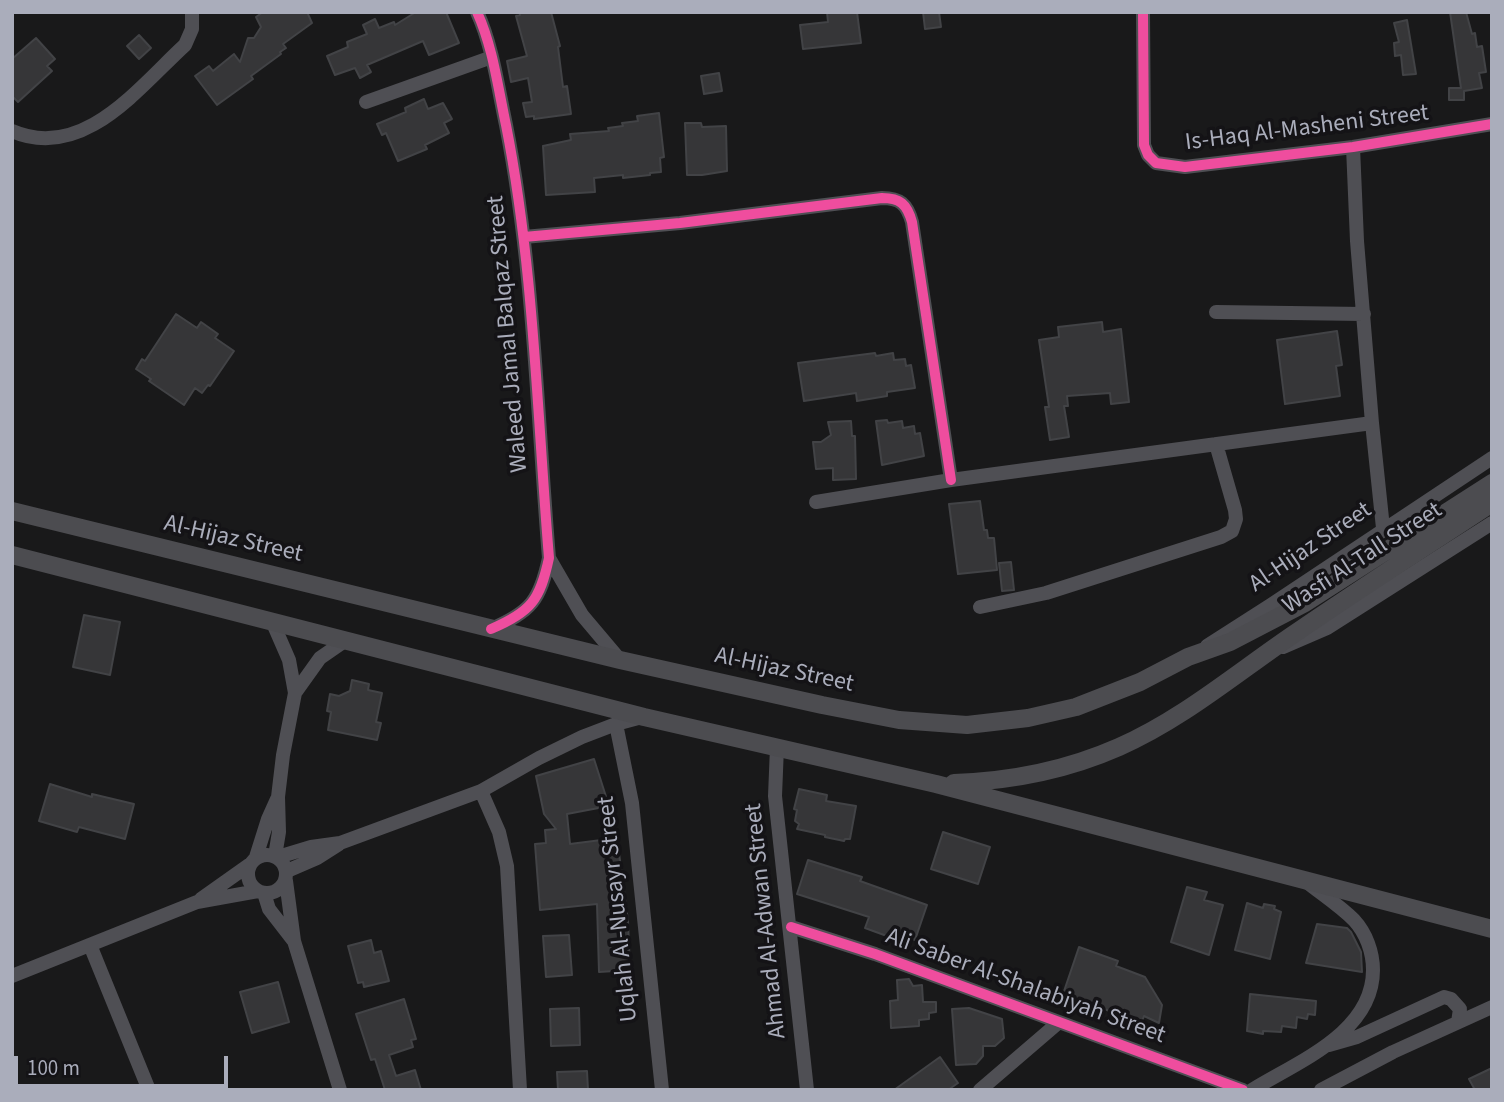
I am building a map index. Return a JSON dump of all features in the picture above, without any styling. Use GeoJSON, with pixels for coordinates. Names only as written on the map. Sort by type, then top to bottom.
{"type":"FeatureCollection","features":[{"type":"Feature","properties":{"kind":"main road","name":"Wasfi Al-Tall Street"},"geometry":{"type":"LineString","coordinates":[[1262,655],[1492,483]]}},
{"type":"Feature","properties":{"kind":"main road","name":"Wasfi Al-Tall Street"},"geometry":{"type":"LineString","coordinates":[[1188,657],[1230,642],[1279,618],[1492,503]]}},
{"type":"Feature","properties":{"kind":"main road","name":"Al-Hijaz Street"},"geometry":{"type":"LineString","coordinates":[[12,512],[620,660],[899,720],[967,725],[1028,718],[1076,707],[1140,682],[1188,657]]}},
{"type":"Feature","properties":{"kind":"main road"},"geometry":{"type":"LineString","coordinates":[[12,555],[644,717],[936,784],[1492,929]]}},
{"type":"Feature","properties":{"kind":"main road"},"geometry":{"type":"LineString","coordinates":[[936,784],[1020,778],[1085,761],[1120,747],[1189,707],[1262,655]]}},
{"type":"Feature","properties":{"kind":"street"},"geometry":{"type":"LineString","coordinates":[[12,131],[26,137],[48,139],[96,125],[185,45],[192,29],[192,12]]}},
{"type":"Feature","properties":{"kind":"street","name":"Waleed Jamal Balqaz Street"},"geometry":{"type":"LineString","coordinates":[[477,12],[492,57],[517,183],[524,237],[549,558],[544,583],[533,603],[521,615],[491,629]]}},
{"type":"Feature","properties":{"kind":"street","name":"Is-Haq Al-Masheni Street"},"geometry":{"type":"LineString","coordinates":[[1143,12],[1144,145],[1148,155],[1156,163],[1185,167],[1353,148],[1492,124]]}},
{"type":"Feature","properties":{"kind":"street"},"geometry":{"type":"LineString","coordinates":[[366,102],[492,57]]}},
{"type":"Feature","properties":{"kind":"street"},"geometry":{"type":"LineString","coordinates":[[1353,148],[1355,218],[1383,528]]}},
{"type":"Feature","properties":{"kind":"street"},"geometry":{"type":"LineString","coordinates":[[524,237],[693,221],[882,198],[903,202],[912,222],[951,480]]}},
{"type":"Feature","properties":{"kind":"street"},"geometry":{"type":"LineString","coordinates":[[1216,312],[1364,314]]}},
{"type":"Feature","properties":{"kind":"street"},"geometry":{"type":"LineString","coordinates":[[816,502],[951,480],[1372,423]]}},
{"type":"Feature","properties":{"kind":"street"},"geometry":{"type":"LineString","coordinates":[[980,607],[1046,593],[1222,537],[1232,531],[1236,519],[1235,510],[1216,444]]}},
{"type":"Feature","properties":{"kind":"street","name":"Al-Hijaz Street"},"geometry":{"type":"LineString","coordinates":[[1188,657],[1492,458]]}},
{"type":"Feature","properties":{"kind":"street"},"geometry":{"type":"LineString","coordinates":[[1262,655],[1326,628],[1492,523]]}},
{"type":"Feature","properties":{"kind":"street","name":"Waleed Jamal Balqaz Street"},"geometry":{"type":"LineString","coordinates":[[549,558],[582,615],[620,660]]}},
{"type":"Feature","properties":{"kind":"street"},"geometry":{"type":"LineString","coordinates":[[272,621],[289,660],[295,693],[278,797],[279,832],[276,857]]}},
{"type":"Feature","properties":{"kind":"street"},"geometry":{"type":"LineString","coordinates":[[295,693],[320,658],[346,640]]}},
{"type":"Feature","properties":{"kind":"street"},"geometry":{"type":"LineString","coordinates":[[197,902],[262,855],[276,857],[318,845],[340,843],[481,791],[539,758],[617,724],[644,717]]}},
{"type":"Feature","properties":{"kind":"street","name":"Uqlah Al-Nusayr Street"},"geometry":{"type":"LineString","coordinates":[[617,724],[632,803],[662,1090]]}},
{"type":"Feature","properties":{"kind":"street","name":"Ahmad Al-Adwan Street"},"geometry":{"type":"LineString","coordinates":[[776,747],[775,796],[807,1090]]}},
{"type":"Feature","properties":{"kind":"street"},"geometry":{"type":"LineString","coordinates":[[481,791],[499,832],[508,866],[520,1090]]}},
{"type":"Feature","properties":{"kind":"street"},"geometry":{"type":"LineString","coordinates":[[278,797],[248,880],[261,892],[269,909],[294,941]]}},
{"type":"Feature","properties":{"kind":"street"},"geometry":{"type":"LineString","coordinates":[[12,976],[197,902],[279,890],[286,876],[340,843]]}},
{"type":"Feature","properties":{"kind":"street"},"geometry":{"type":"LineString","coordinates":[[276,857],[282,861],[286,876],[294,941],[340,1090]]}},
{"type":"Feature","properties":{"kind":"street"},"geometry":{"type":"LineString","coordinates":[[1252,1090],[1324,1046],[1349,1026],[1370,991],[1373,961],[1363,933],[1354,921],[1304,880]]}},
{"type":"Feature","properties":{"kind":"street","name":"Ali Saber Al-Shalabiyah Street"},"geometry":{"type":"LineString","coordinates":[[791,927],[876,954],[1243,1090]]}},
{"type":"Feature","properties":{"kind":"street"},"geometry":{"type":"LineString","coordinates":[[90,945],[149,1090]]}},
{"type":"Feature","properties":{"kind":"street"},"geometry":{"type":"LineString","coordinates":[[1324,1046],[1357,1037],[1444,998],[1451,999],[1460,1009],[1458,1022]]}},
{"type":"Feature","properties":{"kind":"street"},"geometry":{"type":"LineString","coordinates":[[1321,1090],[1492,1007]]}},
{"type":"Feature","properties":{"kind":"street"},"geometry":{"type":"LineString","coordinates":[[980,1090],[1058,1023]]}},
{"type":"Feature","properties":{"kind":"building"},"geometry":{"type":"Polygon","coordinates":[[[263,12],[307,12],[312,23],[283,44],[286,48],[281,54],[251,76],[253,79],[217,105],[195,76],[209,66],[213,71],[234,54],[240,62],[248,38],[254,38],[261,27],[256,17],[263,12]]]}},
{"type":"Feature","properties":{"kind":"building"},"geometry":{"type":"Polygon","coordinates":[[[416,12],[446,12],[459,43],[429,55],[423,41],[367,65],[371,72],[360,78],[355,68],[335,75],[327,56],[348,47],[347,42],[367,34],[363,25],[375,19],[379,28],[394,22],[395,25],[416,12]]]}},
{"type":"Feature","properties":{"kind":"building"},"geometry":{"type":"Polygon","coordinates":[[[519,12],[551,12],[560,46],[563,87],[567,86],[571,114],[534,119],[534,116],[526,117],[523,103],[532,102],[528,78],[511,82],[507,61],[527,56],[516,16],[520,15],[519,12]]]}},
{"type":"Feature","properties":{"kind":"building"},"geometry":{"type":"Polygon","coordinates":[[[827,12],[857,12],[861,43],[803,49],[800,25],[828,22],[827,12]]]}},
{"type":"Feature","properties":{"kind":"building"},"geometry":{"type":"Polygon","coordinates":[[[923,12],[939,12],[941,27],[925,29],[923,12]]]}},
{"type":"Feature","properties":{"kind":"building"},"geometry":{"type":"Polygon","coordinates":[[[1450,12],[1466,12],[1472,34],[1475,33],[1477,47],[1482,46],[1486,72],[1479,73],[1482,88],[1464,91],[1464,100],[1449,100],[1449,88],[1461,88],[1450,12]]]}},
{"type":"Feature","properties":{"kind":"building"},"geometry":{"type":"Polygon","coordinates":[[[1407,20],[1416,74],[1403,75],[1401,55],[1395,56],[1394,43],[1399,42],[1394,23],[1407,20]]]}},
{"type":"Feature","properties":{"kind":"building"},"geometry":{"type":"Polygon","coordinates":[[[139,35],[151,48],[139,59],[127,46],[139,35]]]}},
{"type":"Feature","properties":{"kind":"building"},"geometry":{"type":"Polygon","coordinates":[[[36,38],[55,59],[47,66],[52,71],[18,102],[12,96],[12,59],[36,38]]]}},
{"type":"Feature","properties":{"kind":"building"},"geometry":{"type":"Polygon","coordinates":[[[719,73],[722,91],[704,94],[701,76],[719,73]]]}},
{"type":"Feature","properties":{"kind":"building"},"geometry":{"type":"Polygon","coordinates":[[[424,99],[428,109],[443,103],[452,119],[444,123],[449,133],[425,145],[427,149],[398,161],[386,133],[382,135],[377,124],[406,112],[405,108],[424,99]]]}},
{"type":"Feature","properties":{"kind":"building"},"geometry":{"type":"Polygon","coordinates":[[[659,113],[664,157],[660,158],[661,172],[623,178],[623,175],[594,178],[595,192],[546,195],[543,146],[571,140],[570,134],[609,131],[608,128],[623,126],[622,123],[638,121],[637,116],[659,113]]]}},
{"type":"Feature","properties":{"kind":"building"},"geometry":{"type":"Polygon","coordinates":[[[685,123],[701,123],[702,127],[726,126],[727,171],[687,175],[685,123]]]}},
{"type":"Feature","properties":{"kind":"building"},"geometry":{"type":"Polygon","coordinates":[[[176,314],[197,328],[201,322],[218,334],[215,338],[234,351],[210,386],[202,393],[195,388],[184,405],[136,369],[142,359],[145,361],[176,314]]]}},
{"type":"Feature","properties":{"kind":"building"},"geometry":{"type":"Polygon","coordinates":[[[1102,322],[1103,332],[1121,329],[1129,402],[1111,404],[1110,393],[1067,396],[1068,406],[1064,406],[1069,437],[1050,440],[1045,407],[1049,407],[1039,340],[1059,337],[1058,327],[1102,322]]]}},
{"type":"Feature","properties":{"kind":"building"},"geometry":{"type":"Polygon","coordinates":[[[1337,331],[1342,365],[1336,366],[1340,396],[1285,404],[1277,340],[1337,331]]]}},
{"type":"Feature","properties":{"kind":"building"},"geometry":{"type":"Polygon","coordinates":[[[875,353],[876,356],[893,353],[894,360],[905,359],[906,366],[911,365],[915,388],[887,392],[887,396],[857,401],[856,393],[804,401],[798,363],[875,353]]]}},
{"type":"Feature","properties":{"kind":"building"},"geometry":{"type":"Polygon","coordinates":[[[887,420],[888,423],[902,421],[903,428],[914,426],[915,434],[920,433],[924,456],[882,465],[876,421],[887,420]]]}},
{"type":"Feature","properties":{"kind":"building"},"geometry":{"type":"Polygon","coordinates":[[[851,421],[852,436],[855,436],[856,479],[833,480],[833,468],[816,469],[813,442],[821,442],[831,435],[828,422],[851,421]]]}},
{"type":"Feature","properties":{"kind":"building"},"geometry":{"type":"Polygon","coordinates":[[[980,501],[984,530],[987,530],[988,538],[994,538],[997,570],[958,574],[949,504],[980,501]]]}},
{"type":"Feature","properties":{"kind":"building"},"geometry":{"type":"Polygon","coordinates":[[[1011,562],[1014,590],[1002,591],[999,563],[1011,562]]]}},
{"type":"Feature","properties":{"kind":"building"},"geometry":{"type":"Polygon","coordinates":[[[84,615],[120,622],[110,675],[73,667],[84,615]]]}},
{"type":"Feature","properties":{"kind":"building"},"geometry":{"type":"Polygon","coordinates":[[[352,680],[369,684],[368,690],[382,693],[376,722],[381,723],[377,740],[328,730],[330,694],[339,696],[350,691],[352,680]]]}},
{"type":"Feature","properties":{"kind":"building"},"geometry":{"type":"Polygon","coordinates":[[[594,759],[609,806],[567,814],[570,844],[617,838],[628,921],[630,970],[599,972],[597,904],[540,910],[535,844],[546,843],[545,830],[556,829],[544,814],[536,776],[594,759]]]}},
{"type":"Feature","properties":{"kind":"building"},"geometry":{"type":"Polygon","coordinates":[[[50,784],[92,797],[92,794],[134,804],[125,839],[79,827],[77,832],[39,821],[50,784]]]}},
{"type":"Feature","properties":{"kind":"building"},"geometry":{"type":"Polygon","coordinates":[[[799,789],[827,795],[826,801],[856,806],[850,839],[844,841],[797,829],[797,810],[794,809],[799,789]]]}},
{"type":"Feature","properties":{"kind":"building"},"geometry":{"type":"Polygon","coordinates":[[[943,832],[990,847],[978,884],[931,869],[943,832]]]}},
{"type":"Feature","properties":{"kind":"building"},"geometry":{"type":"Polygon","coordinates":[[[808,860],[862,877],[860,881],[927,905],[915,940],[908,937],[906,943],[865,928],[869,917],[797,894],[808,860]]]}},
{"type":"Feature","properties":{"kind":"building"},"geometry":{"type":"Polygon","coordinates":[[[1187,887],[1207,892],[1204,900],[1223,905],[1209,955],[1171,942],[1187,887]]]}},
{"type":"Feature","properties":{"kind":"building"},"geometry":{"type":"Polygon","coordinates":[[[1247,903],[1263,908],[1264,904],[1275,906],[1274,909],[1281,912],[1270,959],[1235,950],[1247,903]]]}},
{"type":"Feature","properties":{"kind":"building"},"geometry":{"type":"Polygon","coordinates":[[[1317,924],[1347,928],[1351,932],[1361,952],[1362,972],[1306,963],[1317,924]]]}},
{"type":"Feature","properties":{"kind":"building"},"geometry":{"type":"Polygon","coordinates":[[[569,935],[572,975],[546,977],[543,936],[569,935]]]}},
{"type":"Feature","properties":{"kind":"building"},"geometry":{"type":"Polygon","coordinates":[[[371,940],[374,953],[381,951],[389,981],[364,987],[363,982],[358,983],[348,946],[371,940]]]}},
{"type":"Feature","properties":{"kind":"building"},"geometry":{"type":"Polygon","coordinates":[[[1079,947],[1118,961],[1116,966],[1145,977],[1162,1005],[1159,1023],[1144,1016],[1141,1024],[1102,1008],[1100,1013],[1061,1000],[1079,947]]]}},
{"type":"Feature","properties":{"kind":"building"},"geometry":{"type":"Polygon","coordinates":[[[909,979],[913,986],[922,985],[923,1002],[936,1002],[936,1012],[929,1013],[929,1019],[919,1020],[919,1026],[891,1028],[890,1001],[898,1000],[897,980],[909,979]]]}},
{"type":"Feature","properties":{"kind":"building"},"geometry":{"type":"Polygon","coordinates":[[[278,982],[289,1022],[252,1033],[240,992],[278,982]]]}},
{"type":"Feature","properties":{"kind":"building"},"geometry":{"type":"Polygon","coordinates":[[[1250,994],[1316,1001],[1315,1015],[1308,1014],[1307,1019],[1297,1017],[1296,1028],[1282,1026],[1281,1032],[1263,1031],[1263,1034],[1247,1031],[1250,994]]]}},
{"type":"Feature","properties":{"kind":"building"},"geometry":{"type":"Polygon","coordinates":[[[404,999],[416,1039],[411,1040],[413,1047],[389,1055],[396,1076],[415,1070],[421,1090],[385,1090],[375,1059],[371,1060],[356,1014],[404,999]]]}},
{"type":"Feature","properties":{"kind":"building"},"geometry":{"type":"Polygon","coordinates":[[[579,1008],[580,1045],[551,1046],[550,1009],[579,1008]]]}},
{"type":"Feature","properties":{"kind":"building"},"geometry":{"type":"Polygon","coordinates":[[[969,1008],[1002,1019],[1004,1038],[995,1046],[983,1046],[983,1056],[976,1064],[956,1065],[952,1009],[969,1008]]]}},
{"type":"Feature","properties":{"kind":"building"},"geometry":{"type":"Polygon","coordinates":[[[940,1057],[958,1083],[948,1090],[894,1090],[940,1057]]]}},
{"type":"Feature","properties":{"kind":"building"},"geometry":{"type":"Polygon","coordinates":[[[1492,1068],[1492,1090],[1475,1090],[1469,1079],[1492,1068]]]}},
{"type":"Feature","properties":{"kind":"building"},"geometry":{"type":"Polygon","coordinates":[[[587,1071],[588,1090],[558,1090],[557,1072],[587,1071]]]}},
{"type":"Feature","properties":{"kind":"cycle path"},"geometry":{"type":"LineString","coordinates":[[477,12],[498,82],[523,232],[534,341],[549,558],[542,584],[532,603],[516,617],[491,629]]}},
{"type":"Feature","properties":{"kind":"cycle path"},"geometry":{"type":"LineString","coordinates":[[1143,12],[1144,145],[1148,155],[1156,163],[1185,167],[1353,147],[1492,124]]}},
{"type":"Feature","properties":{"kind":"cycle path"},"geometry":{"type":"LineString","coordinates":[[524,237],[680,223],[882,198],[898,201],[905,206],[912,222],[951,480]]}},
{"type":"Feature","properties":{"kind":"cycle path"},"geometry":{"type":"LineString","coordinates":[[791,927],[875,954],[1243,1090]]}}]}
